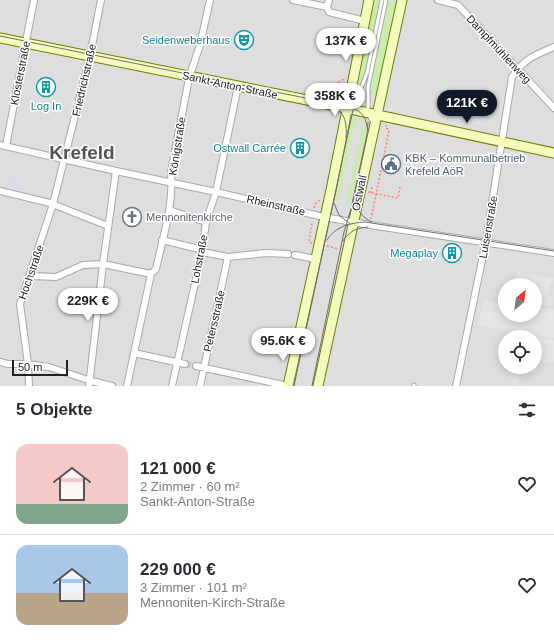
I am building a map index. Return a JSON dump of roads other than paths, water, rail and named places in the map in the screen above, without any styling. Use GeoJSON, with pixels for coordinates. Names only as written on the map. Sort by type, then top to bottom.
{"type":"FeatureCollection","features":[{"type":"Feature","properties":{"kind":"street","name":"Klosterstraße"},"geometry":{"type":"LineString","coordinates":[[3,146],[34,0]]}},
{"type":"Feature","properties":{"kind":"street","name":"Friedrichstraße"},"geometry":{"type":"LineString","coordinates":[[65,160],[90,56],[101,0]]}},
{"type":"Feature","properties":{"kind":"street","name":"Königstraße"},"geometry":{"type":"LineString","coordinates":[[128,386],[151,274],[156,268],[169,210],[172,183],[171,172],[190,76],[200,45],[210,0]]}},
{"type":"Feature","properties":{"kind":"street"},"geometry":{"type":"LineString","coordinates":[[293,0],[327,7]]}},
{"type":"Feature","properties":{"kind":"street"},"geometry":{"type":"LineString","coordinates":[[329,0],[327,7],[329,12],[365,21]]}},
{"type":"Feature","properties":{"kind":"street"},"geometry":{"type":"LineString","coordinates":[[196,366],[288,386],[344,124],[350,109],[369,0]]}},
{"type":"Feature","properties":{"kind":"street","name":"Ostwall"},"geometry":{"type":"LineString","coordinates":[[318,386],[360,190],[373,118],[402,0]]}},
{"type":"Feature","properties":{"kind":"street","name":"Dampfmühlenweg"},"geometry":{"type":"LineString","coordinates":[[438,0],[459,2],[517,69],[554,108]]}},
{"type":"Feature","properties":{"kind":"street","name":"Sankt-Anton-Straße"},"geometry":{"type":"LineString","coordinates":[[0,38],[327,104],[350,109],[373,118],[388,118],[554,153]]}},
{"type":"Feature","properties":{"kind":"street"},"geometry":{"type":"LineString","coordinates":[[517,69],[530,57],[554,47]]}},
{"type":"Feature","properties":{"kind":"street","name":"Luisenstraße"},"geometry":{"type":"LineString","coordinates":[[456,386],[486,242],[512,76],[517,69]]}},
{"type":"Feature","properties":{"kind":"street","name":"Lohstraße"},"geometry":{"type":"LineString","coordinates":[[172,386],[202,252],[206,222],[216,192],[238,86]]}},
{"type":"Feature","properties":{"kind":"street","name":"Rheinstraße"},"geometry":{"type":"LineString","coordinates":[[3,146],[324,217],[554,252]]}},
{"type":"Feature","properties":{"kind":"street","name":"Hochstraße"},"geometry":{"type":"LineString","coordinates":[[29,386],[28,364],[20,304],[53,204],[65,160]]}},
{"type":"Feature","properties":{"kind":"street"},"geometry":{"type":"LineString","coordinates":[[90,384],[103,264],[116,171]]}},
{"type":"Feature","properties":{"kind":"street"},"geometry":{"type":"LineString","coordinates":[[0,191],[53,204],[108,226]]}},
{"type":"Feature","properties":{"kind":"street"},"geometry":{"type":"LineString","coordinates":[[169,210],[206,222]]}},
{"type":"Feature","properties":{"kind":"street"},"geometry":{"type":"LineString","coordinates":[[162,240],[198,249],[202,252],[228,257],[267,253],[288,254]]}},
{"type":"Feature","properties":{"kind":"street"},"geometry":{"type":"LineString","coordinates":[[295,255],[316,259]]}},
{"type":"Feature","properties":{"kind":"street","name":"Petersstraße"},"geometry":{"type":"LineString","coordinates":[[200,386],[228,257]]}},
{"type":"Feature","properties":{"kind":"street"},"geometry":{"type":"LineString","coordinates":[[30,276],[56,277],[83,265],[103,264],[151,274]]}},
{"type":"Feature","properties":{"kind":"street"},"geometry":{"type":"LineString","coordinates":[[12,305],[20,304]]}},
{"type":"Feature","properties":{"kind":"street"},"geometry":{"type":"LineString","coordinates":[[134,354],[184,364]]}},
{"type":"Feature","properties":{"kind":"street"},"geometry":{"type":"LineString","coordinates":[[0,362],[8,364],[28,364],[49,368],[90,384],[112,386]]}},
{"type":"Feature","properties":{"kind":"lane"},"geometry":{"type":"LineString","coordinates":[[350,109],[367,73],[382,0]]}},
{"type":"Feature","properties":{"kind":"lane"},"geometry":{"type":"LineString","coordinates":[[373,118],[368,87],[386,0]]}},
{"type":"Feature","properties":{"kind":"tunnel"},"geometry":{"type":"LineString","coordinates":[[185,364],[196,366]]}},
{"type":"Feature","properties":{"kind":"tram line"},"geometry":{"type":"LineString","coordinates":[[0,36],[340,105],[355,109],[362,114],[366,121],[367,127]]}},
{"type":"Feature","properties":{"kind":"tram line"},"geometry":{"type":"LineString","coordinates":[[333,107],[341,112],[345,120],[346,138]]}},
{"type":"Feature","properties":{"kind":"tram line"},"geometry":{"type":"LineString","coordinates":[[294,386],[353,110]]}},
{"type":"Feature","properties":{"kind":"tram line"},"geometry":{"type":"LineString","coordinates":[[312,386],[344,232],[351,209],[367,134],[368,122]]}},
{"type":"Feature","properties":{"kind":"tram line"},"geometry":{"type":"LineString","coordinates":[[355,198],[360,213],[372,222]]}},
{"type":"Feature","properties":{"kind":"tram line"},"geometry":{"type":"LineString","coordinates":[[334,203],[339,215],[350,224]]}},
{"type":"Feature","properties":{"kind":"tram line"},"geometry":{"type":"LineString","coordinates":[[327,240],[339,228],[354,223],[365,222],[554,251]]}},
{"type":"Feature","properties":{"kind":"tram line"},"geometry":{"type":"LineString","coordinates":[[343,241],[354,231],[360,228],[368,227]]}},
{"type":"Feature","properties":{"kind":"place","name":"Seidenweberhaus"},"geometry":{"type":"Point","coordinates":[244,40]}},
{"type":"Feature","properties":{"kind":"place","name":"Log In"},"geometry":{"type":"Point","coordinates":[46,87]}},
{"type":"Feature","properties":{"kind":"place","name":"Ostwall Carrée"},"geometry":{"type":"Point","coordinates":[300,148]}},
{"type":"Feature","properties":{"kind":"place","name":"KBK – Kommunalbetrieb Krefeld AöR"},"geometry":{"type":"Point","coordinates":[391,164]}},
{"type":"Feature","properties":{"kind":"place","name":"Mennonitenkirche"},"geometry":{"type":"Point","coordinates":[132,217]}},
{"type":"Feature","properties":{"kind":"place","name":"Megaplay"},"geometry":{"type":"Point","coordinates":[452,253]}},
{"type":"Feature","properties":{"kind":"district","name":"Krefeld"},"geometry":{"type":"Point","coordinates":[82,152]}}]}
